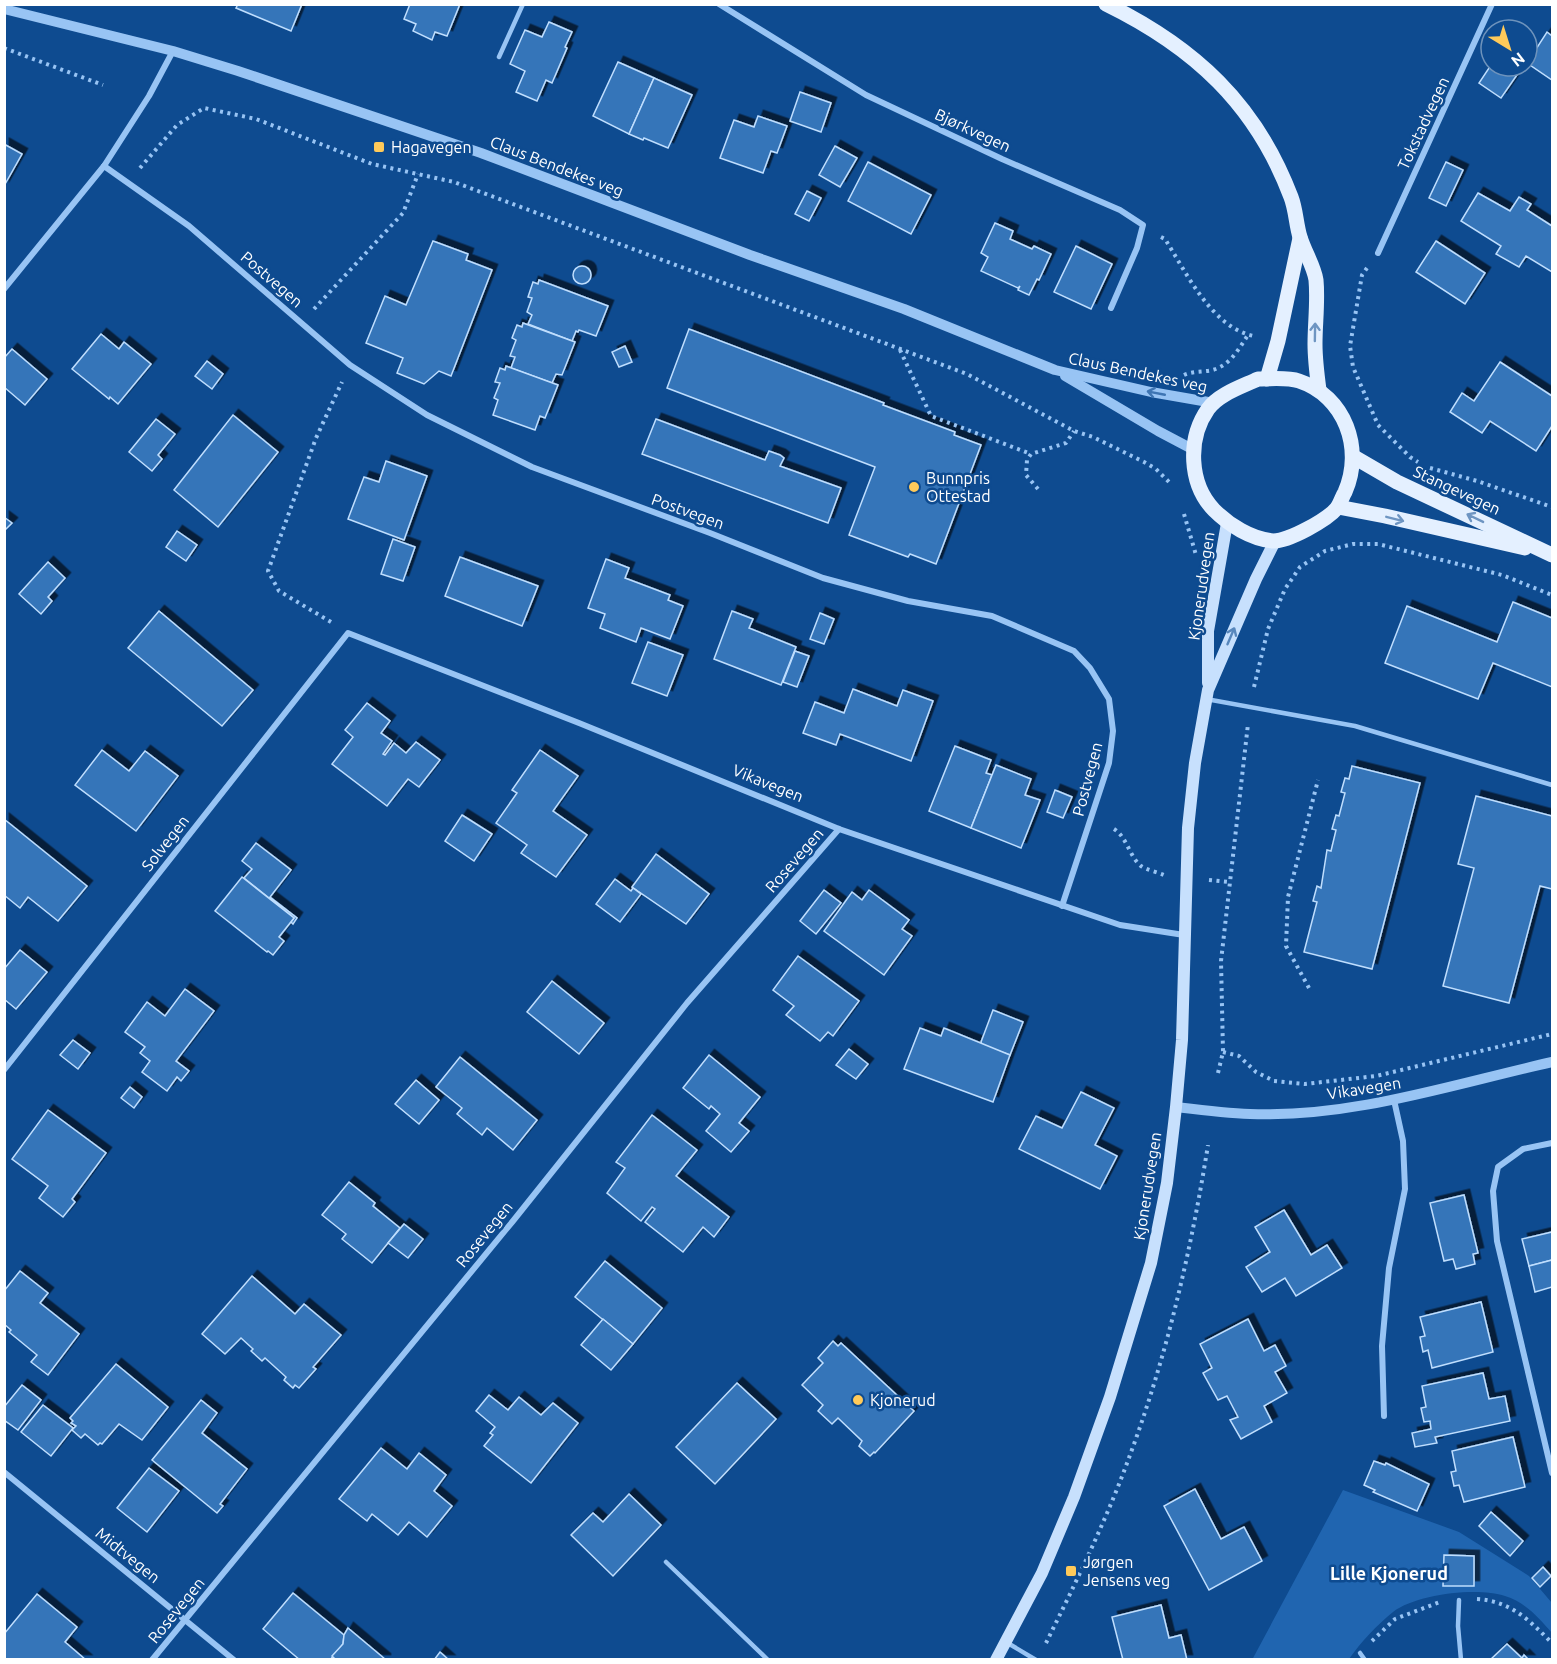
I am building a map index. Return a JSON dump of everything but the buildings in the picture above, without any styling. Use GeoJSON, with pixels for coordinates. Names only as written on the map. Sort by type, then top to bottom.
{"type":"FeatureCollection","features":[{"type":"Feature","properties":{"kind":"main road"},"geometry":{"type":"LineString","coordinates":[[1106,4],[1156,31],[1211,74],[1237,100],[1255,126],[1282,175],[1292,199],[1300,238],[1316,278],[1315,345],[1319,390]]}},
{"type":"Feature","properties":{"kind":"main road"},"geometry":{"type":"LineString","coordinates":[[1267,379],[1278,341],[1300,238]]}},
{"type":"Feature","properties":{"kind":"main road"},"geometry":{"type":"LineString","coordinates":[[1258,379],[1296,380],[1319,390],[1333,403],[1351,437],[1353,457],[1349,483],[1338,507],[1323,521],[1309,529],[1275,541],[1250,534],[1227,523],[1208,503],[1195,476],[1194,450],[1198,429],[1208,409],[1221,397],[1258,379]]}},
{"type":"Feature","properties":{"kind":"main road","name":"Stangevegen"},"geometry":{"type":"LineString","coordinates":[[1353,457],[1397,482],[1549,554]]}},
{"type":"Feature","properties":{"kind":"main road","name":"Stangevegen"},"geometry":{"type":"LineString","coordinates":[[1338,507],[1549,554]]}},
{"type":"Feature","properties":{"kind":"main road","name":"Kjonerudvegen"},"geometry":{"type":"LineString","coordinates":[[996,1659],[1042,1574],[1074,1497],[1110,1397],[1151,1263],[1167,1183],[1176,1107],[1182,1040],[1189,817],[1195,763],[1207,695],[1208,631],[1227,523]]}},
{"type":"Feature","properties":{"kind":"main road","name":"Kjonerudvegen"},"geometry":{"type":"LineString","coordinates":[[1207,695],[1256,579],[1275,541]]}},
{"type":"Feature","properties":{"kind":"street","name":"Bjørkvegen"},"geometry":{"type":"LineString","coordinates":[[719,4],[866,95],[1002,159],[1120,210],[1143,225]]}},
{"type":"Feature","properties":{"kind":"street","name":"Tokstadvegen"},"geometry":{"type":"LineString","coordinates":[[1378,253],[1492,4]]}},
{"type":"Feature","properties":{"kind":"street","name":"Claus Bendekes veg"},"geometry":{"type":"LineString","coordinates":[[4,9],[172,51],[238,71],[481,153],[750,255],[904,309],[1055,370],[1194,450]]}},
{"type":"Feature","properties":{"kind":"street"},"geometry":{"type":"LineString","coordinates":[[4,289],[104,166],[149,96],[172,51]]}},
{"type":"Feature","properties":{"kind":"street","name":"Postvegen"},"geometry":{"type":"LineString","coordinates":[[104,166],[189,226],[350,365],[427,415],[543,471],[823,578],[908,601],[992,616],[1074,651],[1090,668],[1109,699],[1113,731],[1109,763],[1062,906]]}},
{"type":"Feature","properties":{"kind":"street"},"geometry":{"type":"LineString","coordinates":[[1111,308],[1137,248],[1143,225]]}},
{"type":"Feature","properties":{"kind":"street","name":"Claus Bendekes veg"},"geometry":{"type":"LineString","coordinates":[[1055,370],[1151,392],[1214,403]]}},
{"type":"Feature","properties":{"kind":"street","name":"Vikavegen"},"geometry":{"type":"LineString","coordinates":[[348,633],[547,710],[839,828],[1120,925],[1184,935]]}},
{"type":"Feature","properties":{"kind":"street","name":"Solvegen"},"geometry":{"type":"LineString","coordinates":[[4,1070],[348,633]]}},
{"type":"Feature","properties":{"kind":"street","name":"Rosevegen"},"geometry":{"type":"LineString","coordinates":[[152,1659],[513,1221],[687,1003],[839,828]]}},
{"type":"Feature","properties":{"kind":"street","name":"Vikavegen"},"geometry":{"type":"LineString","coordinates":[[1176,1107],[1212,1112],[1270,1114],[1344,1108],[1394,1100],[1552,1062]]}},
{"type":"Feature","properties":{"kind":"street"},"geometry":{"type":"LineString","coordinates":[[1384,1416],[1382,1346],[1389,1269],[1405,1189],[1403,1142],[1394,1100]]}},
{"type":"Feature","properties":{"kind":"street"},"geometry":{"type":"LineString","coordinates":[[1552,1143],[1522,1149],[1498,1167],[1492,1191],[1497,1241],[1552,1473]]}},
{"type":"Feature","properties":{"kind":"street","name":"Midtvegen"},"geometry":{"type":"LineString","coordinates":[[4,1472],[234,1659]]}},
{"type":"Feature","properties":{"kind":"lane"},"geometry":{"type":"LineString","coordinates":[[498,57],[523,4]]}},
{"type":"Feature","properties":{"kind":"lane"},"geometry":{"type":"LineString","coordinates":[[1207,695],[1250,708],[1355,726],[1552,785]]}},
{"type":"Feature","properties":{"kind":"lane"},"geometry":{"type":"LineString","coordinates":[[666,1562],[768,1659]]}},
{"type":"Feature","properties":{"kind":"lane"},"geometry":{"type":"LineString","coordinates":[[1460,1600],[1458,1626],[1461,1659]]}},
{"type":"Feature","properties":{"kind":"lane"},"geometry":{"type":"LineString","coordinates":[[1006,1642],[1036,1659]]}},
{"type":"Feature","properties":{"kind":"lane"},"geometry":{"type":"LineString","coordinates":[[1360,1653],[1365,1659]]}},
{"type":"Feature","properties":{"kind":"path"},"geometry":{"type":"LineString","coordinates":[[4,48],[103,85]]}},
{"type":"Feature","properties":{"kind":"path"},"geometry":{"type":"LineString","coordinates":[[128,183],[177,125],[204,108],[256,119],[372,164],[464,186],[967,374],[1074,430],[1150,465],[1170,482],[1174,490]]}},
{"type":"Feature","properties":{"kind":"path"},"geometry":{"type":"LineString","coordinates":[[302,323],[403,213],[418,174]]}},
{"type":"Feature","properties":{"kind":"path"},"geometry":{"type":"LineString","coordinates":[[1143,225],[1165,239],[1207,305],[1230,326],[1248,335],[1234,356],[1218,368],[1190,372],[1183,376]]}},
{"type":"Feature","properties":{"kind":"path"},"geometry":{"type":"LineString","coordinates":[[1378,253],[1362,275],[1350,346],[1353,367],[1378,425],[1410,457],[1427,467],[1477,481],[1552,507]]}},
{"type":"Feature","properties":{"kind":"path"},"geometry":{"type":"LineString","coordinates":[[899,349],[931,416],[1031,454],[1066,443],[1074,430]]}},
{"type":"Feature","properties":{"kind":"path"},"geometry":{"type":"LineString","coordinates":[[348,633],[279,591],[268,571],[316,438],[350,365]]}},
{"type":"Feature","properties":{"kind":"path"},"geometry":{"type":"LineString","coordinates":[[1031,454],[1027,460],[1026,475],[1038,489]]}},
{"type":"Feature","properties":{"kind":"path"},"geometry":{"type":"LineString","coordinates":[[1181,505],[1197,558],[1202,561]]}},
{"type":"Feature","properties":{"kind":"path"},"geometry":{"type":"LineString","coordinates":[[1218,1073],[1223,1052],[1221,961],[1250,708],[1268,629],[1285,589],[1300,567],[1325,551],[1353,544],[1378,544],[1502,575],[1552,595]]}},
{"type":"Feature","properties":{"kind":"path"},"geometry":{"type":"LineString","coordinates":[[1309,988],[1286,946],[1287,907],[1318,780]]}},
{"type":"Feature","properties":{"kind":"path"},"geometry":{"type":"LineString","coordinates":[[1114,829],[1121,833],[1140,866],[1168,877]]}},
{"type":"Feature","properties":{"kind":"path"},"geometry":{"type":"LineString","coordinates":[[1203,879],[1229,882]]}},
{"type":"Feature","properties":{"kind":"path"},"geometry":{"type":"LineString","coordinates":[[1223,1052],[1239,1056],[1256,1072],[1274,1081],[1305,1084],[1376,1076],[1552,1034]]}},
{"type":"Feature","properties":{"kind":"path"},"geometry":{"type":"LineString","coordinates":[[1042,1650],[1078,1577],[1130,1457],[1181,1284],[1208,1145]]}},
{"type":"Feature","properties":{"kind":"shaded area"},"geometry":{"type":"Polygon","coordinates":[[[1343,1490],[1459,1532],[1529,1576],[1552,1603],[1552,1633],[1519,1602],[1493,1593],[1464,1592],[1417,1601],[1393,1612],[1375,1628],[1349,1659],[1252,1660],[1343,1490]]]}},
{"type":"Feature","properties":{"kind":"place","name":"Hagavegen"},"geometry":{"type":"Point","coordinates":[379,147]}},
{"type":"Feature","properties":{"kind":"place","name":"Bunnpris Ottestad"},"geometry":{"type":"Point","coordinates":[914,487]}},
{"type":"Feature","properties":{"kind":"place","name":"Kjonerud"},"geometry":{"type":"Point","coordinates":[858,1400]}},
{"type":"Feature","properties":{"kind":"place","name":"Jørgen Jensens veg"},"geometry":{"type":"Point","coordinates":[1071,1571]}},
{"type":"Feature","properties":{"kind":"district","name":"Lille Kjonerud"},"geometry":{"type":"Point","coordinates":[1389,1574]}}]}
